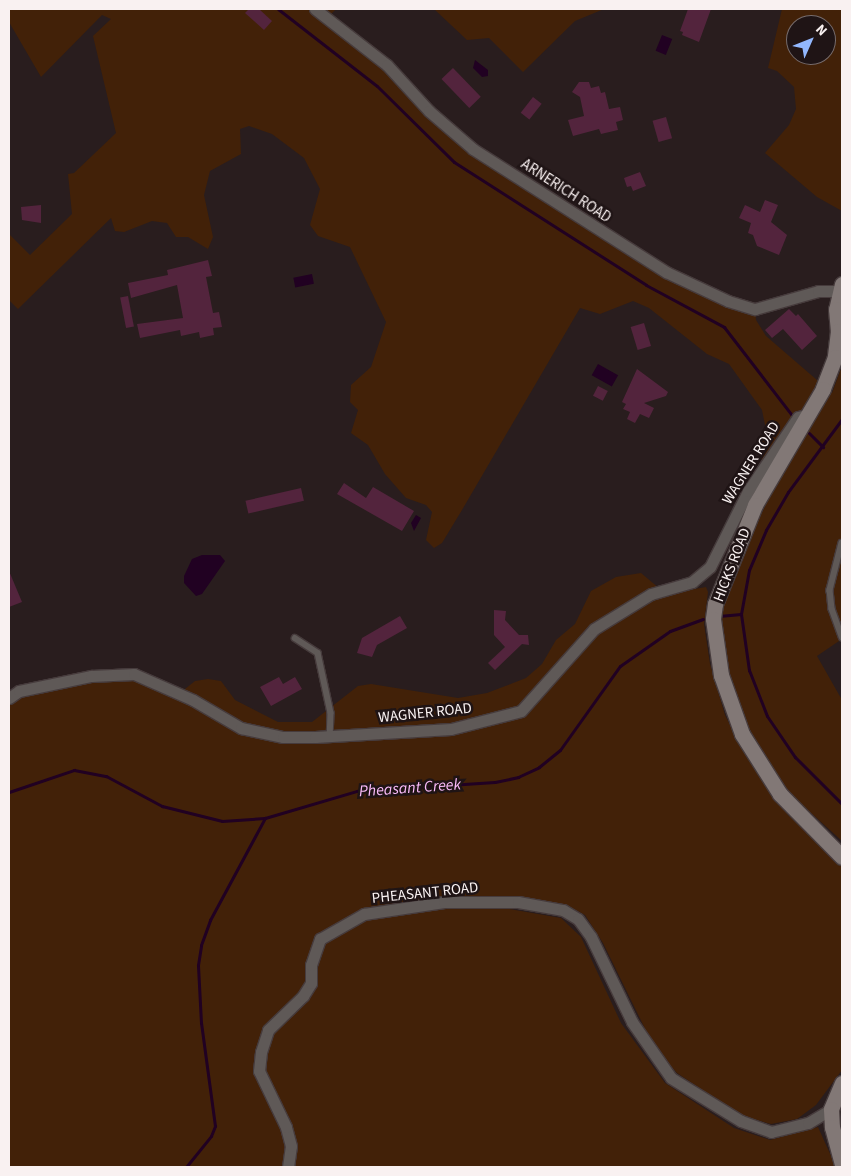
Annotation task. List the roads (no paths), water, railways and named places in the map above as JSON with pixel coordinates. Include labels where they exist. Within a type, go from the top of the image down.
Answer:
[{"type":"street","name":"ARNERICH ROAD","points":[[315,9],[387,65],[442,124],[473,149],[666,272],[728,301],[755,309],[818,291],[841,288]]},
{"type":"street","name":"HICKS ROAD","points":[[841,288],[835,357],[823,389],[755,505],[715,604],[713,619],[721,675],[742,734],[780,794],[842,857]]},
{"type":"street","name":"WAGNER ROAD","points":[[9,698],[19,692],[91,676],[134,674],[193,700],[241,728],[283,736],[330,736],[451,728],[521,711],[594,629],[651,594],[692,582],[710,567],[748,491],[798,417],[810,414]]},
{"type":"street","name":"PHEASANT ROAD","points":[[288,1167],[290,1146],[286,1127],[259,1071],[261,1052],[268,1030],[303,996],[311,983],[310,965],[320,939],[364,914],[444,902],[518,902],[563,910],[578,919],[591,937],[632,1022],[671,1078],[741,1120],[771,1132],[808,1124],[831,1109]]},
{"type":"street","points":[[842,1083],[831,1109],[832,1126],[842,1164]]},
{"type":"lane","points":[[842,543],[830,590],[832,609],[842,637]]},
{"type":"lane","points":[[295,638],[318,653],[331,713],[330,736]]},
{"type":"waterway","points":[[278,9],[377,86],[454,162],[646,285],[724,327],[794,418]]},
{"type":"waterway","name":"Pheasant Creek","points":[[842,419],[788,492],[766,530],[749,570],[741,614],[749,670],[767,716],[795,757],[842,804]]},
{"type":"waterway","points":[[809,433],[823,447]]},
{"type":"waterway","name":"Pheasant Creek","points":[[719,616],[741,614]]},
{"type":"waterway","name":"Pheasant Creek","points":[[9,792],[74,770],[106,776],[162,806],[222,821],[265,818],[357,791],[495,782],[518,777],[539,767],[560,750],[620,666],[670,631],[703,619]]},
{"type":"waterway","points":[[186,1167],[211,1136],[215,1126],[201,1023],[198,965],[201,945],[210,920],[265,818]]}]
